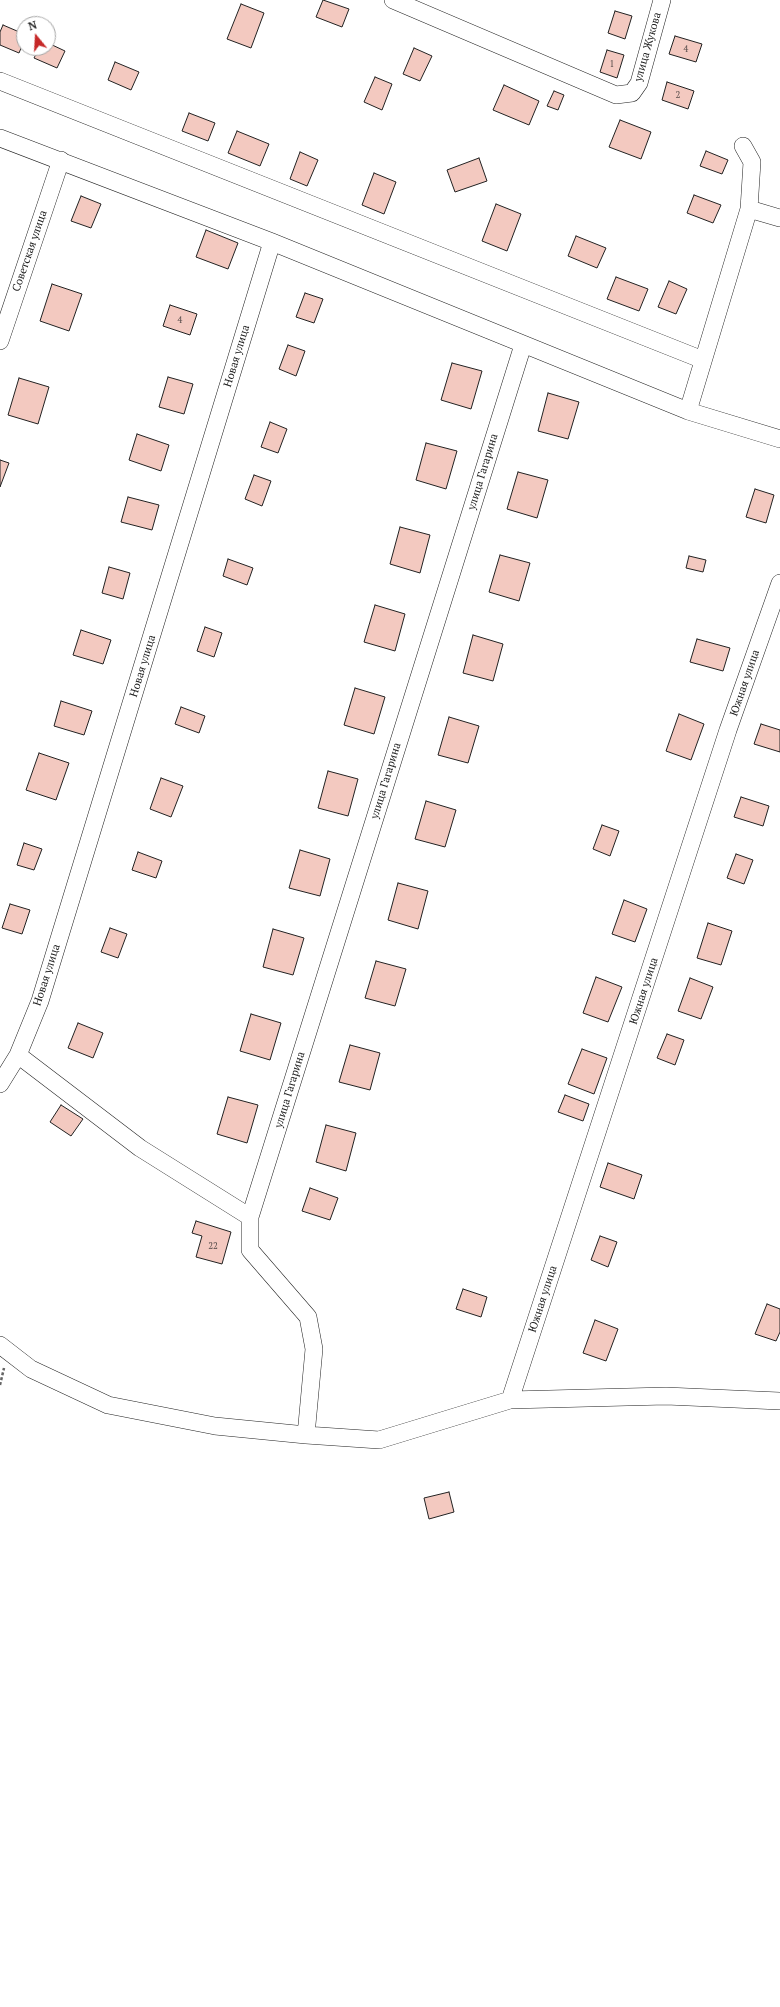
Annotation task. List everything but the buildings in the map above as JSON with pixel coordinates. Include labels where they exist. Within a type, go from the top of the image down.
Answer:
[{"type":"street","points":[[393,0],[426,6]]},
{"type":"street","name":"улица Жукова","points":[[426,6],[616,94],[632,93],[639,83],[662,0]]},
{"type":"street","points":[[0,81],[703,360]]},
{"type":"street","points":[[0,138],[61,160],[272,242],[688,411],[780,439]]},
{"type":"street","points":[[688,411],[749,209],[752,162],[743,146]]},
{"type":"street","name":"Советская улица","points":[[0,341],[61,160]]},
{"type":"street","points":[[749,209],[780,218]]},
{"type":"street","name":"Новая улица","points":[[0,1084],[18,1055],[42,993],[272,242]]},
{"type":"street","name":"улица Гагарина","points":[[306,1435],[314,1349],[308,1317],[250,1250],[250,1217],[523,345]]},
{"type":"street","name":"Южная улица","points":[[510,1400],[726,738],[780,583]]},
{"type":"street","points":[[18,1055],[140,1148],[250,1217]]},
{"type":"street","points":[[0,1345],[30,1369],[108,1405],[215,1426],[306,1435],[378,1440],[510,1400],[666,1396],[780,1401]]}]
